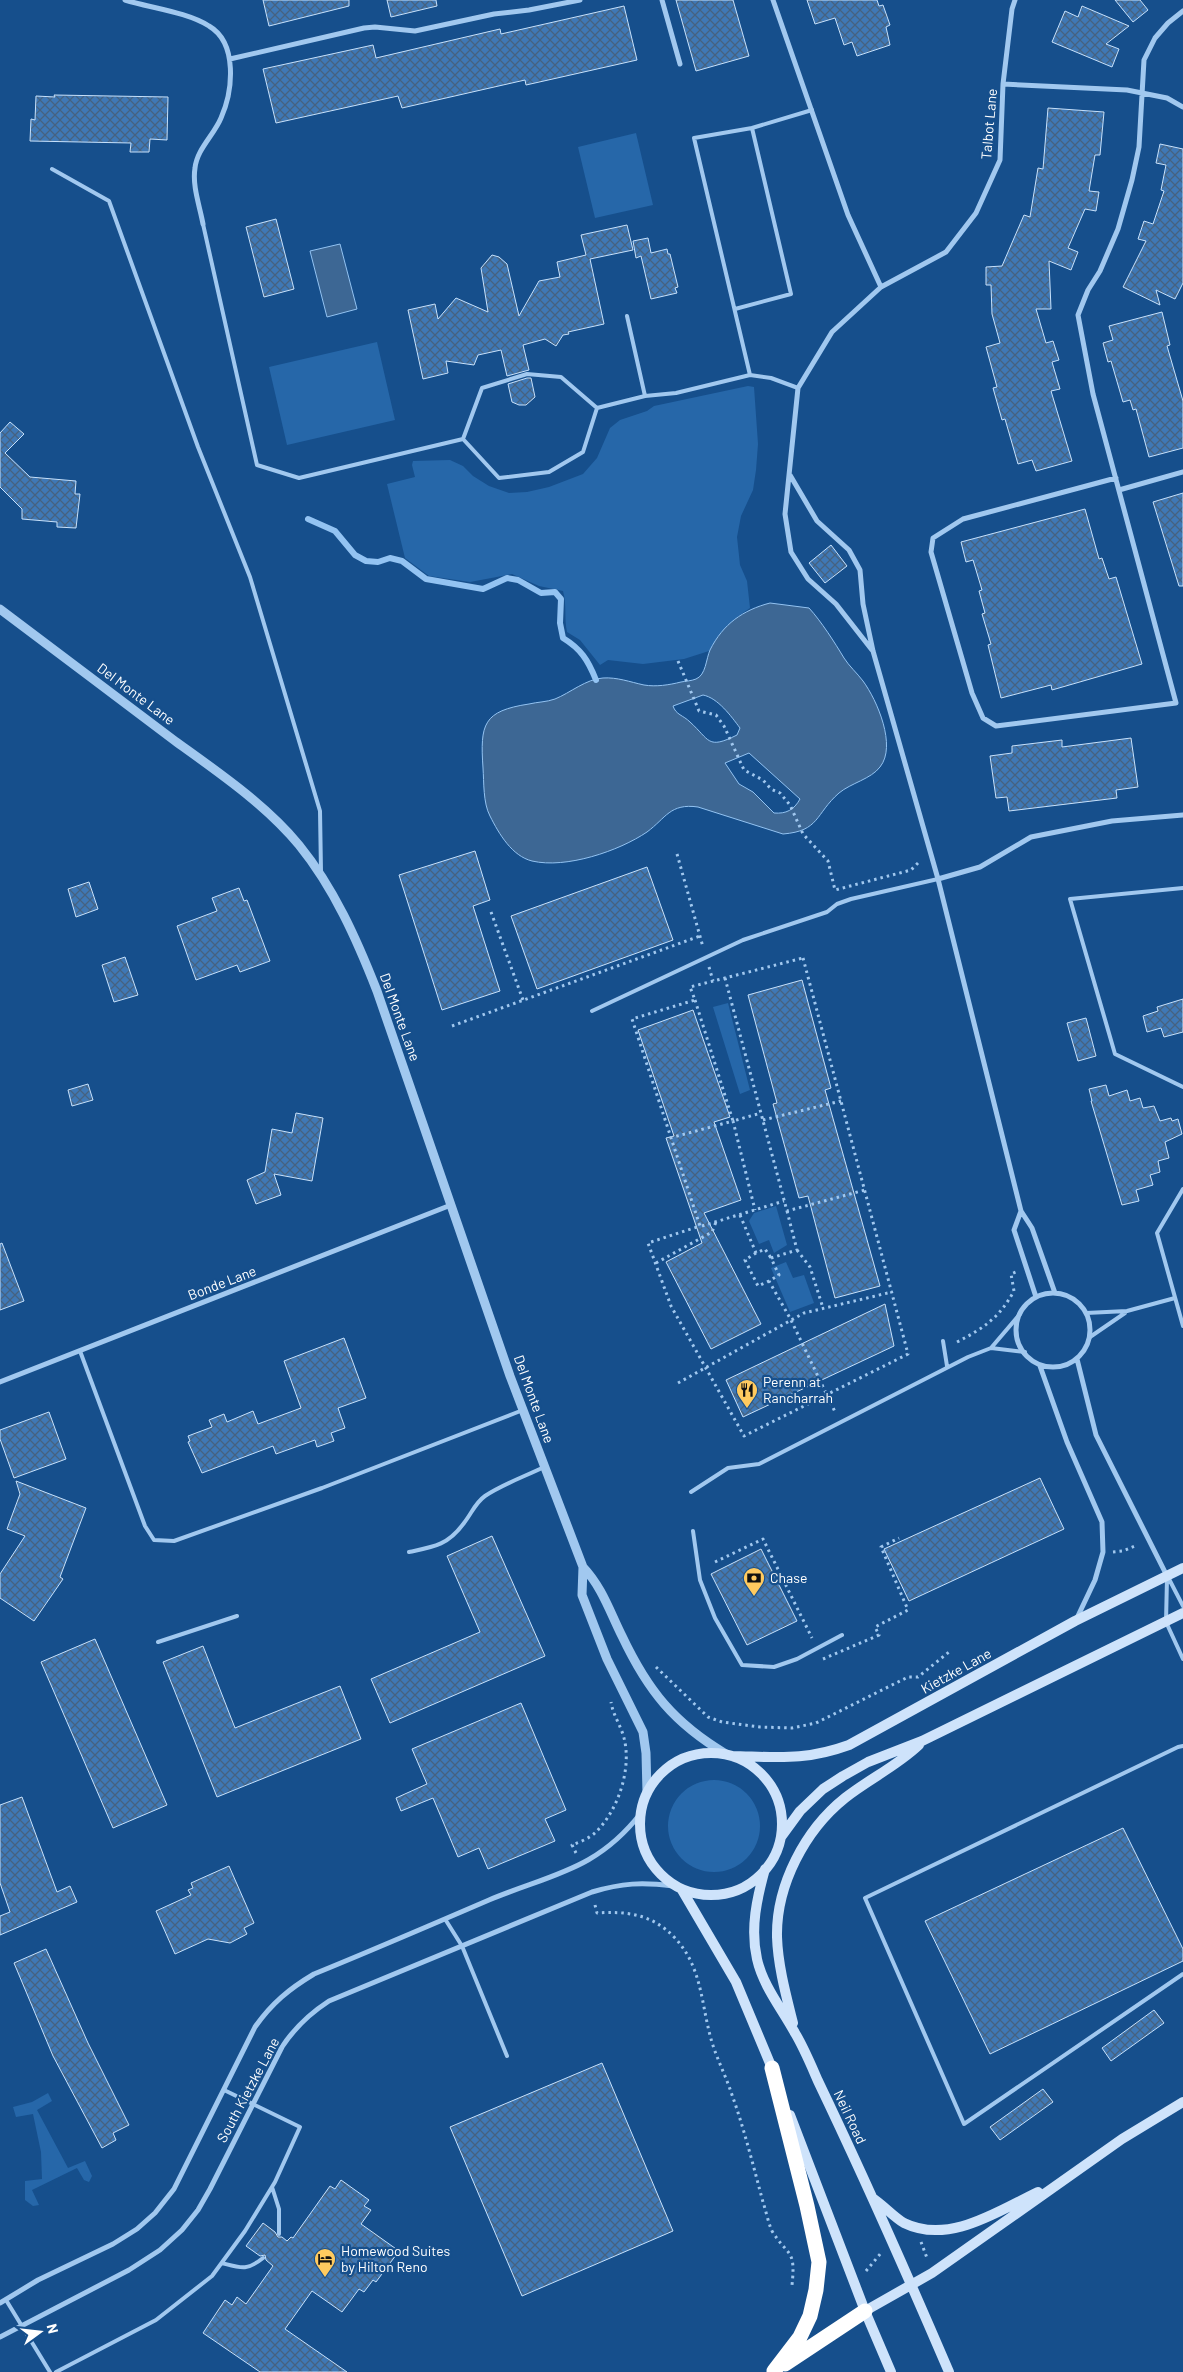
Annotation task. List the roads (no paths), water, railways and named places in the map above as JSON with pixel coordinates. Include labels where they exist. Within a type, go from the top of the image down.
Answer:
[{"type":"highway","points":[[772,2068],[807,2206],[819,2262],[816,2290],[810,2316],[800,2337],[773,2372]]},
{"type":"highway","points":[[773,2372],[865,2311]]},
{"type":"main road","name":"Kietzke Lane","points":[[729,1755],[805,1757],[829,1752],[849,1744],[1076,1621],[1183,1568]]},
{"type":"main road","points":[[677,1888],[714,1895],[739,1890],[759,1877],[774,1858],[781,1837],[800,1811],[823,1789],[868,1762],[922,1741],[1183,1613]]},
{"type":"main road","points":[[795,2033],[783,1985],[777,1936],[786,1885],[797,1858],[810,1836],[826,1816],[845,1798],[907,1756],[922,1741]]},
{"type":"main road","points":[[781,1837],[781,1814],[774,1791],[760,1772],[744,1761],[729,1755],[700,1754],[677,1761],[661,1773],[647,1793],[641,1813],[641,1836],[648,1857],[659,1873],[677,1888],[736,1982],[772,2068],[865,2311],[891,2372]]},
{"type":"main road","name":"Neil Road","points":[[765,1869],[757,1900],[754,1925],[757,1960],[765,1979],[795,2033],[912,2285],[949,2372]]},
{"type":"main road","points":[[865,2311],[912,2285],[1122,2139],[1183,2102]]},
{"type":"main road","points":[[871,2197],[904,2222],[921,2228],[958,2228],[975,2223],[1067,2178]]},
{"type":"street","points":[[125,0],[209,26],[221,36],[230,59],[225,106],[216,128],[200,152],[195,166],[194,182],[203,224]]},
{"type":"street","points":[[230,59],[364,28],[375,27],[415,31],[494,14],[529,10],[580,0]]},
{"type":"street","points":[[662,0],[680,64]]},
{"type":"street","points":[[773,0],[848,215],[881,287]]},
{"type":"street","name":"Talbot Lane","points":[[798,388],[832,332],[881,287],[946,252],[976,213],[1000,160],[1004,84],[1012,9],[1015,0]]},
{"type":"street","points":[[1176,703],[1093,394],[1078,315],[1088,290],[1100,271],[1118,228],[1132,180],[1139,147],[1140,93],[1144,60],[1155,38],[1168,23],[1183,11]]},
{"type":"street","points":[[1004,84],[1140,93],[1167,98],[1183,107]]},
{"type":"street","points":[[798,388],[785,514],[792,552],[808,579],[836,604],[873,651]]},
{"type":"street","points":[[1119,490],[1183,472]]},
{"type":"street","points":[[790,475],[818,521],[849,550],[860,570],[863,604],[873,651],[938,879],[1020,1212],[1032,1228],[1055,1294]]},
{"type":"street","points":[[1116,478],[963,519],[933,538],[931,552],[972,692],[983,718],[996,726],[1183,702]]},
{"type":"street","name":"Del Monte Lane","points":[[0,609],[218,772],[276,820],[299,846],[321,876],[359,946],[377,991],[523,1410],[583,1567],[600,1589],[635,1662],[660,1701],[672,1715],[703,1740],[729,1755]]},
{"type":"street","points":[[938,879],[980,867],[1031,837],[1112,821],[1183,815]]},
{"type":"street","name":"Bonde Lane","points":[[0,1382],[452,1205]]},
{"type":"street","points":[[1020,1212],[1014,1230],[1036,1297]]},
{"type":"street","points":[[1055,1294],[1069,1297],[1079,1304],[1086,1313],[1090,1324],[1090,1337],[1086,1349],[1077,1359],[1066,1366],[1053,1368],[1040,1366],[1029,1359],[1016,1337],[1016,1325],[1026,1304],[1036,1297],[1055,1294]]},
{"type":"street","points":[[1077,1359],[1096,1435],[1168,1576]]},
{"type":"street","points":[[1040,1366],[1067,1442],[1102,1522],[1103,1552],[1095,1580],[1076,1621]]},
{"type":"street","name":"Del Monte Lane","points":[[583,1567],[582,1594],[607,1659],[643,1732],[646,1753],[647,1793]]},
{"type":"street","name":"South Kietzke Lane","points":[[0,2303],[46,2276],[113,2244],[137,2229],[155,2213],[174,2189],[255,2027],[270,2006],[291,1988],[314,1974],[527,1885],[571,1870],[613,1844],[627,1831],[641,1813]]},
{"type":"street","name":"South Kietzke Lane","points":[[0,2338],[21,2325],[129,2270],[160,2250],[182,2230],[202,2203],[282,2047],[295,2028],[309,2014],[329,2001],[558,1904],[620,1884],[646,1882],[677,1888]]},
{"type":"lane","points":[[750,375],[694,138],[752,128],[812,110]]},
{"type":"lane","points":[[734,309],[791,294],[752,128]]},
{"type":"lane","points":[[52,169],[109,201],[198,447],[250,577],[320,811],[321,876]]},
{"type":"lane","points":[[203,224],[257,464],[299,478],[464,439]]},
{"type":"lane","points":[[627,316],[645,396]]},
{"type":"lane","points":[[464,439],[482,388],[526,374],[561,377],[598,408]]},
{"type":"lane","points":[[598,408],[645,396],[676,393],[750,375],[771,378],[798,388]]},
{"type":"lane","points":[[464,439],[499,478],[550,472],[583,452],[598,408]]},
{"type":"lane","points":[[592,1011],[743,940],[827,912],[837,904],[850,899],[938,879]]},
{"type":"lane","points":[[1183,888],[1070,899],[1116,1054],[1183,1087]]},
{"type":"lane","points":[[1183,1189],[1157,1233],[1183,1326]]},
{"type":"lane","points":[[1086,1313],[1127,1311],[1175,1298]]},
{"type":"lane","points":[[1090,1337],[1127,1311]]},
{"type":"lane","points":[[691,1492],[728,1468],[759,1464],[947,1366],[991,1348],[1020,1314]]},
{"type":"lane","points":[[943,1341],[947,1366]]},
{"type":"lane","points":[[991,1348],[1025,1352]]},
{"type":"lane","points":[[80,1351],[145,1526],[154,1540],[164,1542],[174,1541],[322,1488],[523,1410]]},
{"type":"lane","points":[[409,1552],[438,1546],[450,1538],[465,1522],[476,1504],[486,1495],[544,1467]]},
{"type":"lane","points":[[693,1531],[700,1580],[715,1618],[742,1665],[774,1667],[842,1635]]},
{"type":"lane","points":[[1168,1576],[1183,1606]]},
{"type":"lane","points":[[1168,1576],[1166,1622],[1183,1659]]},
{"type":"lane","points":[[158,1642],[236,1616]]},
{"type":"lane","points":[[1183,1746],[865,1898],[964,2124],[1183,1974]]},
{"type":"lane","points":[[445,1919],[462,1946],[507,2056]]},
{"type":"lane","points":[[56,2372],[156,2320],[212,2276],[272,2187],[300,2127],[224,2090]]},
{"type":"lane","points":[[272,2187],[279,2209],[279,2234]]},
{"type":"lane","points":[[222,2262],[241,2268],[252,2267],[263,2258]]},
{"type":"lane","points":[[6,2300],[50,2372]]},
{"type":"waterway","points":[[308,519],[335,531],[355,555],[366,561],[378,562],[390,558],[402,561],[426,579],[483,589],[507,578],[518,580],[541,593],[555,592],[561,599],[560,623],[563,638],[575,646],[583,656],[596,680]]},
{"type":"place","name":"Perenn at Rancharrah","points":[[747,1409]]},
{"type":"place","name":"Chase","points":[[754,1597]]},
{"type":"place","name":"Homewood Suites by Hilton Reno","points":[[325,2278]]}]
